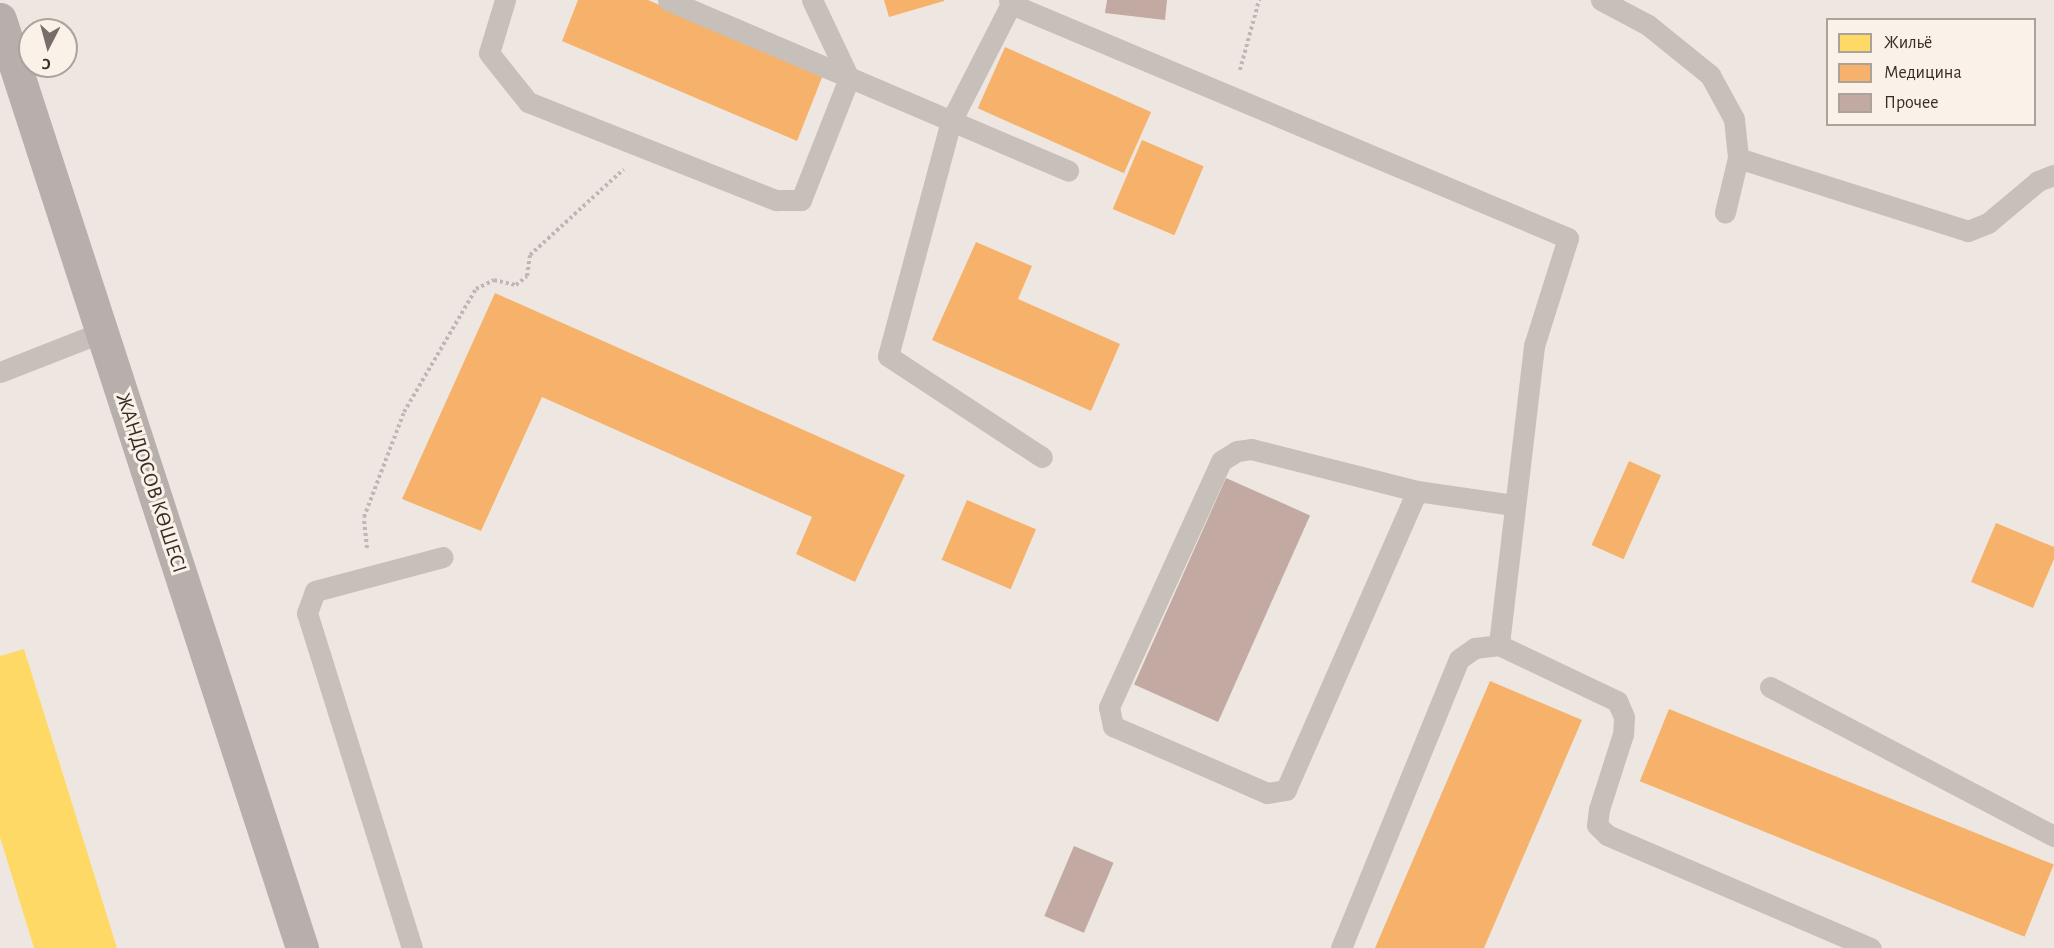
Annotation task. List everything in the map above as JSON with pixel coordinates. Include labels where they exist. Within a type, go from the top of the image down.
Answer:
[{"type":"street","name":"ЖАНДОСОВ КӨШЕСІ","points":[[0,19],[302,948]]},
{"type":"lane","points":[[506,0],[489,53],[528,102],[776,200],[801,200],[849,78],[812,0]]},
{"type":"lane","points":[[668,0],[1068,171]]},
{"type":"lane","points":[[1600,0],[1648,25],[1710,75],[1734,119],[1738,158],[1725,212]]},
{"type":"lane","points":[[1042,457],[888,356],[951,121],[1010,2],[1568,238],[1534,346],[1513,505],[1499,645]]},
{"type":"lane","points":[[1738,158],[1968,231],[1988,223],[2038,181],[2054,175]]},
{"type":"lane","points":[[0,372],[102,332]]},
{"type":"lane","points":[[1417,490],[1286,790],[1267,793],[1113,726],[1109,708],[1221,461],[1251,449],[1417,490],[1513,505]]},
{"type":"lane","points":[[412,948],[307,613],[315,591],[370,573],[443,557]]},
{"type":"lane","points":[[1341,948],[1459,659],[1475,648],[1499,645],[1617,701],[1624,717],[1623,734],[1599,808],[1597,825],[1607,835],[1834,940],[1871,948]]},
{"type":"lane","points":[[1770,687],[2054,837]]},
{"type":"path","points":[[1233,97],[1258,0]]},
{"type":"path","points":[[370,573],[364,517],[404,412],[476,289],[494,280],[516,285],[527,276],[530,255],[646,149]]},
{"type":"building: Жильё","points":[[24,649],[117,948],[34,948],[0,837],[0,656]]},
{"type":"building: Медицина","points":[[578,0],[648,0],[823,75],[797,141],[562,41]]},
{"type":"building: Медицина","points":[[884,0],[944,0],[944,1],[889,17]]},
{"type":"building: Медицина","points":[[1005,47],[1151,112],[1124,173],[978,108]]},
{"type":"building: Медицина","points":[[1142,140],[1204,166],[1174,235],[1113,209]]},
{"type":"building: Медицина","points":[[976,242],[1032,266],[1018,299],[1120,344],[1091,411],[932,340]]},
{"type":"building: Медицина","points":[[495,293],[905,475],[855,582],[796,554],[812,517],[542,397],[481,531],[402,499]]},
{"type":"building: Медицина","points":[[1629,461],[1661,475],[1624,559],[1592,545]]},
{"type":"building: Медицина","points":[[967,500],[1036,529],[1011,589],[942,560]]},
{"type":"building: Медицина","points":[[1996,523],[2054,547],[2054,559],[2033,608],[1971,582]]},
{"type":"building: Медицина","points":[[1490,681],[1582,720],[1484,948],[1375,948]]},
{"type":"building: Медицина","points":[[1669,709],[2054,864],[2025,937],[1640,781]]},
{"type":"building: Прочее","points":[[1107,0],[1167,0],[1165,20],[1105,13]]},
{"type":"building: Прочее","points":[[1226,478],[1310,515],[1218,722],[1134,684]]},
{"type":"building: Прочее","points":[[1074,846],[1114,863],[1084,933],[1044,916]]}]
